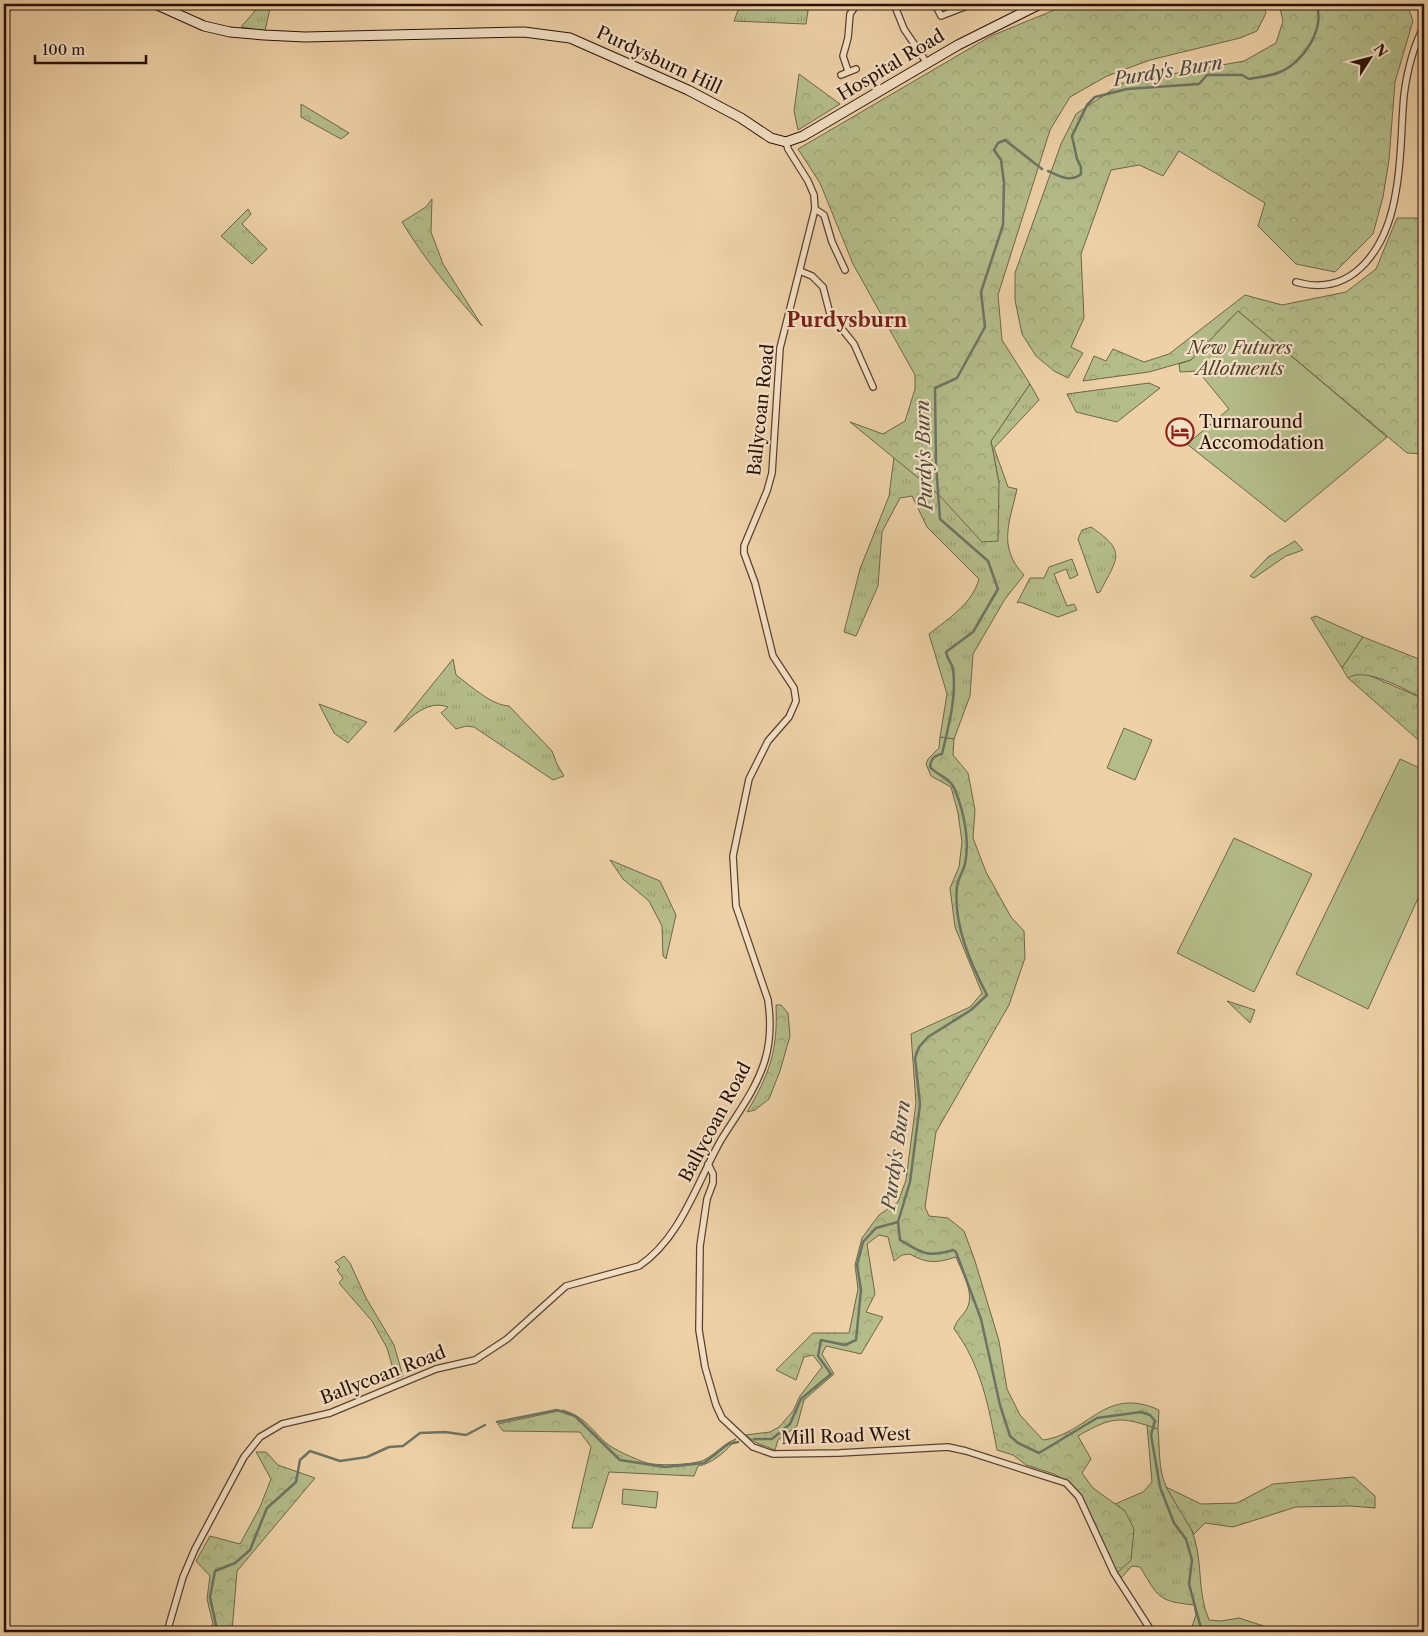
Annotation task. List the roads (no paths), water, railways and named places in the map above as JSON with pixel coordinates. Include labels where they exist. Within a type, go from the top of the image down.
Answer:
[{"type":"main road","name":"Purdysburn Hill","points":[[155,4],[204,26],[230,32],[264,35],[305,37],[524,32],[570,38],[688,90],[741,118],[771,138],[786,142]]},
{"type":"main road","name":"Hospital Road","points":[[786,142],[803,136],[927,62],[1040,4]]},
{"type":"street","points":[[848,71],[843,56],[848,38],[850,14],[858,4]]},
{"type":"street","points":[[894,4],[904,29],[927,62]]},
{"type":"street","points":[[935,4],[941,16],[972,4]]},
{"type":"street","points":[[1296,282],[1322,286],[1348,278],[1372,255],[1380,240],[1396,192],[1404,95],[1412,57],[1424,27],[1421,4]]},
{"type":"street","points":[[841,75],[856,69]]},
{"type":"street","name":"Ballycoan Road","points":[[167,1632],[183,1577],[195,1549],[244,1457],[260,1437],[282,1424],[330,1413],[436,1369],[475,1360],[507,1339],[566,1286],[639,1266],[658,1251],[668,1237],[760,1074],[770,1031],[768,1000],[736,906],[733,856],[748,778],[768,741],[794,707],[796,694],[773,656],[744,546],[767,491],[772,473],[780,348],[815,209],[814,195],[808,181],[788,149],[786,142]]},
{"type":"street","points":[[815,209],[824,215],[834,249],[845,270]]},
{"type":"street","points":[[800,271],[812,276],[823,287],[830,314],[854,344],[873,387]]},
{"type":"street","name":"Mill Road West","points":[[708,1164],[713,1174],[713,1183],[707,1200],[700,1246],[699,1330],[708,1377],[722,1418],[753,1447],[773,1454],[838,1453],[948,1447],[1066,1483],[1079,1497],[1114,1572],[1152,1632]]},
{"type":"waterway","name":"Purdy's Burn","points":[[1048,171],[1061,177],[1069,178],[1077,177],[1081,174],[1081,167],[1077,159],[1072,136],[1087,105],[1095,97],[1127,89],[1199,84],[1207,75],[1242,75],[1249,79],[1280,72],[1289,67],[1304,53],[1315,34],[1318,23],[1316,4]]},
{"type":"waterway","name":"Purdy's Burn","points":[[1042,169],[1005,140],[998,143],[994,150],[1001,160],[1004,183],[1003,225],[981,292],[985,327],[957,378],[935,388],[936,464],[940,519],[988,561],[998,589],[973,632],[946,652],[953,669],[953,701],[942,754],[933,758],[930,767],[953,786],[963,817],[967,846],[964,867],[958,881],[956,900],[964,942],[987,995],[971,1010],[928,1037],[919,1047],[915,1058],[920,1104],[910,1182],[898,1222],[900,1240],[914,1248],[931,1254],[953,1250],[956,1252],[981,1319],[1000,1405],[1010,1436],[1018,1443],[1039,1453],[1097,1418],[1141,1412],[1150,1415],[1155,1421],[1151,1435],[1160,1487],[1174,1523],[1186,1539],[1192,1560],[1189,1584],[1202,1632]]},
{"type":"waterway","points":[[754,1439],[772,1439],[790,1424],[801,1399],[831,1374],[818,1356],[821,1340],[845,1345],[856,1340],[861,1290],[857,1265],[863,1242],[876,1228],[898,1222]]},
{"type":"waterway","points":[[497,1422],[557,1410],[575,1416],[620,1460],[665,1467],[704,1463],[728,1444],[738,1442]]},
{"type":"waterway","points":[[215,1632],[217,1630],[210,1597],[215,1571],[235,1563],[250,1550],[267,1508],[296,1482],[300,1460],[310,1451],[340,1461],[367,1457],[389,1447],[403,1446],[420,1433],[445,1432],[466,1435],[485,1425]]},
{"type":"waterway","name":"Purdy's Burn","points":[[1230,1632],[1252,1632]]},
{"type":"place","name":"Turnaround Accomodation","points":[[1180,432]]},
{"type":"district","name":"Purdysburn","points":[[847,320]]},
{"type":"park label","name":"New Futures Allotments","points":[[1240,358]]}]
